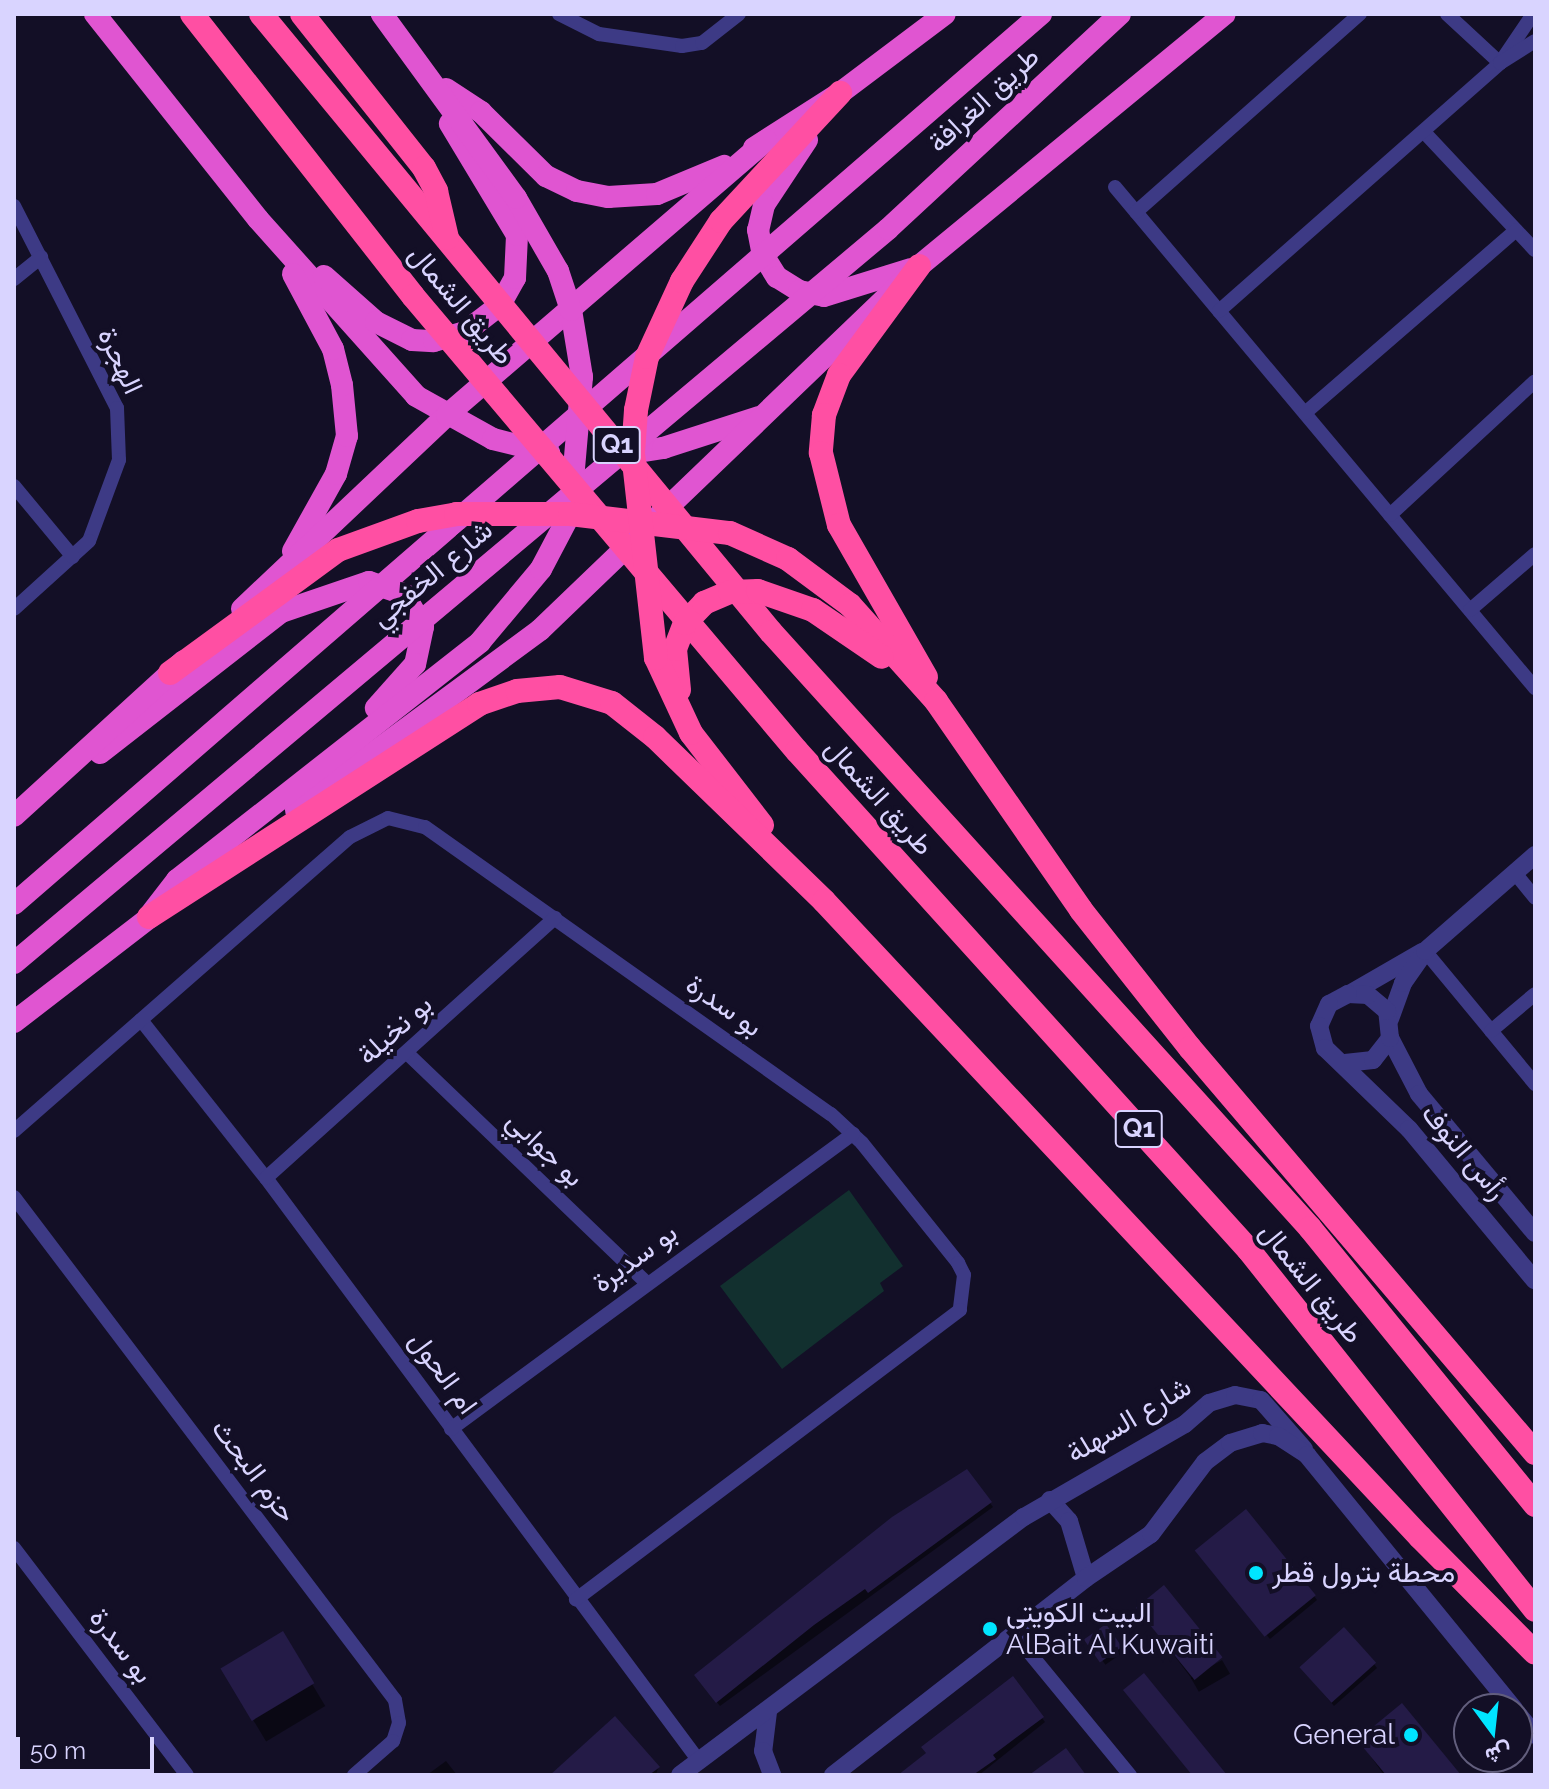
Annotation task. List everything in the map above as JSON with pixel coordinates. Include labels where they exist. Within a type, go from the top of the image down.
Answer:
[{"type":"highway","points":[[95,14],[258,219],[395,376],[447,415],[493,439],[579,457],[633,453],[768,414]]},
{"type":"highway","name":"طريق الشمال","points":[[192,14],[413,296],[797,751],[1248,1249],[1535,1610]]},
{"type":"highway","name":"طريق الشمال","points":[[261,14],[771,632],[1310,1228],[1535,1505]]},
{"type":"highway","points":[[302,14],[424,168],[440,203],[455,249]]},
{"type":"highway","points":[[149,917],[177,880],[344,745],[480,642],[514,608],[570,514],[579,457],[582,377],[571,310],[544,242],[435,82],[382,14]]},
{"type":"highway","points":[[435,82],[481,112],[546,176],[593,195],[638,197],[667,191],[766,141],[840,93],[945,14]]},
{"type":"highway","name":"طريق الغرافة","points":[[839,193],[1041,14]]},
{"type":"highway","name":"طريق الغرافة","points":[[888,229],[1120,14]]},
{"type":"highway","points":[[14,1022],[149,917],[530,638],[643,526],[768,414],[919,266],[1225,14]]},
{"type":"highway","points":[[258,219],[392,333],[434,341],[488,318],[509,291],[520,246],[451,127],[435,82]]},
{"type":"highway","points":[[840,93],[764,205],[758,230],[763,255],[777,277],[799,291],[824,296],[919,266]]},
{"type":"highway","points":[[824,901],[691,733],[656,658],[633,453],[647,357],[682,281],[721,221],[840,93]]},
{"type":"highway","points":[[20,809],[276,578],[447,415],[766,141]]},
{"type":"highway","name":"شارع الخفجي","points":[[14,904],[839,193]]},
{"type":"highway","points":[[258,219],[333,349],[346,415],[347,436],[336,474],[276,578]]},
{"type":"highway","name":"شارع الخفجي","points":[[14,963],[888,229]]},
{"type":"highway","points":[[919,266],[839,375],[824,415],[821,464],[839,525],[904,633],[936,701]]},
{"type":"highway","points":[[170,673],[338,550],[372,535],[473,512],[570,514],[643,526],[730,533],[788,559],[850,605],[936,701],[1081,910],[1190,1048],[1535,1453]]},
{"type":"highway","points":[[20,809],[153,715],[281,612],[356,584],[381,583],[413,603],[423,640],[415,664],[344,745]]},
{"type":"highway","points":[[691,733],[675,677],[679,636],[704,603],[744,590],[771,594],[828,617],[936,701]]},
{"type":"highway","points":[[149,917],[453,718],[517,691],[560,687],[600,696],[639,722],[824,901],[1535,1653]]},
{"type":"street","points":[[559,14],[599,34],[682,46],[702,43],[733,16]]},
{"type":"street","points":[[1136,212],[1360,14]]},
{"type":"street","points":[[1447,14],[1500,63]]},
{"type":"street","points":[[1500,63],[1533,14]]},
{"type":"street","points":[[1219,311],[1500,63],[1535,41]]},
{"type":"street","points":[[1424,132],[1535,250]]},
{"type":"street","points":[[1115,187],[1535,688]]},
{"type":"street","name":"الهجرة","points":[[14,206],[117,408],[119,460],[106,505],[89,541],[14,609]]},
{"type":"street","points":[[1305,413],[1516,230]]},
{"type":"street","points":[[14,279],[41,257]]},
{"type":"street","points":[[1390,515],[1535,381]]},
{"type":"street","points":[[14,486],[73,557]]},
{"type":"street","points":[[1470,610],[1535,554]]},
{"type":"street","name":"بو سدرة","points":[[14,1131],[374,821],[401,818],[425,827],[853,1134],[958,1263],[964,1275],[960,1310],[576,1599]]},
{"type":"street","points":[[1425,951],[1403,983],[1390,1029],[1373,1060],[1345,1063],[1325,1048],[1319,1026],[1329,1004],[1425,951],[1535,855]]},
{"type":"street","points":[[1515,873],[1535,898]]},
{"type":"street","name":"بو نخيلة","points":[[266,1178],[408,1054],[555,918]]},
{"type":"street","points":[[1425,951],[1535,1084]]},
{"type":"street","points":[[1351,993],[1375,999],[1390,1029]]},
{"type":"street","points":[[1491,1031],[1535,994]]},
{"type":"street","name":"ام الحول","points":[[141,1020],[266,1178],[699,1761]]},
{"type":"street","name":"رأس النوف","points":[[1390,1029],[1419,1094],[1535,1233]]},
{"type":"street","name":"بو جوابي","points":[[408,1054],[646,1282]]},
{"type":"street","name":"رأس النوف","points":[[1345,1063],[1409,1129],[1535,1281]]},
{"type":"street","name":"بو سديرة","points":[[451,1429],[646,1282],[853,1134]]},
{"type":"street","name":"حزم البحث","points":[[14,1197],[395,1700],[399,1723],[393,1741],[354,1775]]},
{"type":"street","name":"شارع السهلة","points":[[680,1775],[1050,1500],[1185,1424],[1209,1403],[1235,1395],[1272,1409],[1307,1455]]},
{"type":"street","points":[[833,1775],[1086,1578],[1151,1534],[1199,1468],[1230,1443],[1262,1433],[1278,1436],[1307,1455],[1501,1693]]},
{"type":"street","points":[[1050,1500],[1069,1521],[1086,1578]]},
{"type":"street","name":"بو سدرة","points":[[14,1548],[187,1775]]},
{"type":"street","points":[[1014,1634],[1130,1775]]},
{"type":"street","points":[[768,1712],[763,1751],[772,1775]]},
{"type":"green space","points":[[849,1190],[903,1266],[880,1283],[884,1291],[782,1369],[720,1286]]},
{"type":"building","points":[[967,1469],[992,1502],[868,1593],[865,1589],[814,1625],[716,1703],[694,1675],[892,1517]]},
{"type":"building","name":"محطة بترول قطر","points":[[1246,1509],[1316,1595],[1265,1637],[1195,1551]]},
{"type":"building","points":[[1164,1585],[1223,1657],[1195,1680],[1136,1608]]},
{"type":"building","points":[[1106,1624],[1122,1647],[1100,1662],[1084,1639]]},
{"type":"building","points":[[1344,1627],[1376,1663],[1332,1703],[1299,1667]]},
{"type":"building","points":[[283,1631],[314,1683],[252,1721],[220,1669]]},
{"type":"building","points":[[1144,1673],[1227,1775],[1192,1775],[1123,1690]]},
{"type":"building","points":[[1013,1676],[1044,1717],[993,1755],[996,1759],[973,1775],[898,1775],[926,1753],[921,1747]]},
{"type":"building","points":[[1402,1703],[1453,1765],[1453,1773],[1461,1775],[1386,1775],[1357,1740]]},
{"type":"building","points":[[615,1716],[660,1767],[649,1775],[550,1775]]},
{"type":"building","points":[[1066,1748],[1086,1775],[1029,1775]]},
{"type":"place","name":"محطة بترول قطر","points":[[1256,1573]]},
{"type":"place","name":"البيت الكويتي AlBait Al Kuwaiti","points":[[990,1629]]},
{"type":"place","name":"General","points":[[1411,1735]]}]
